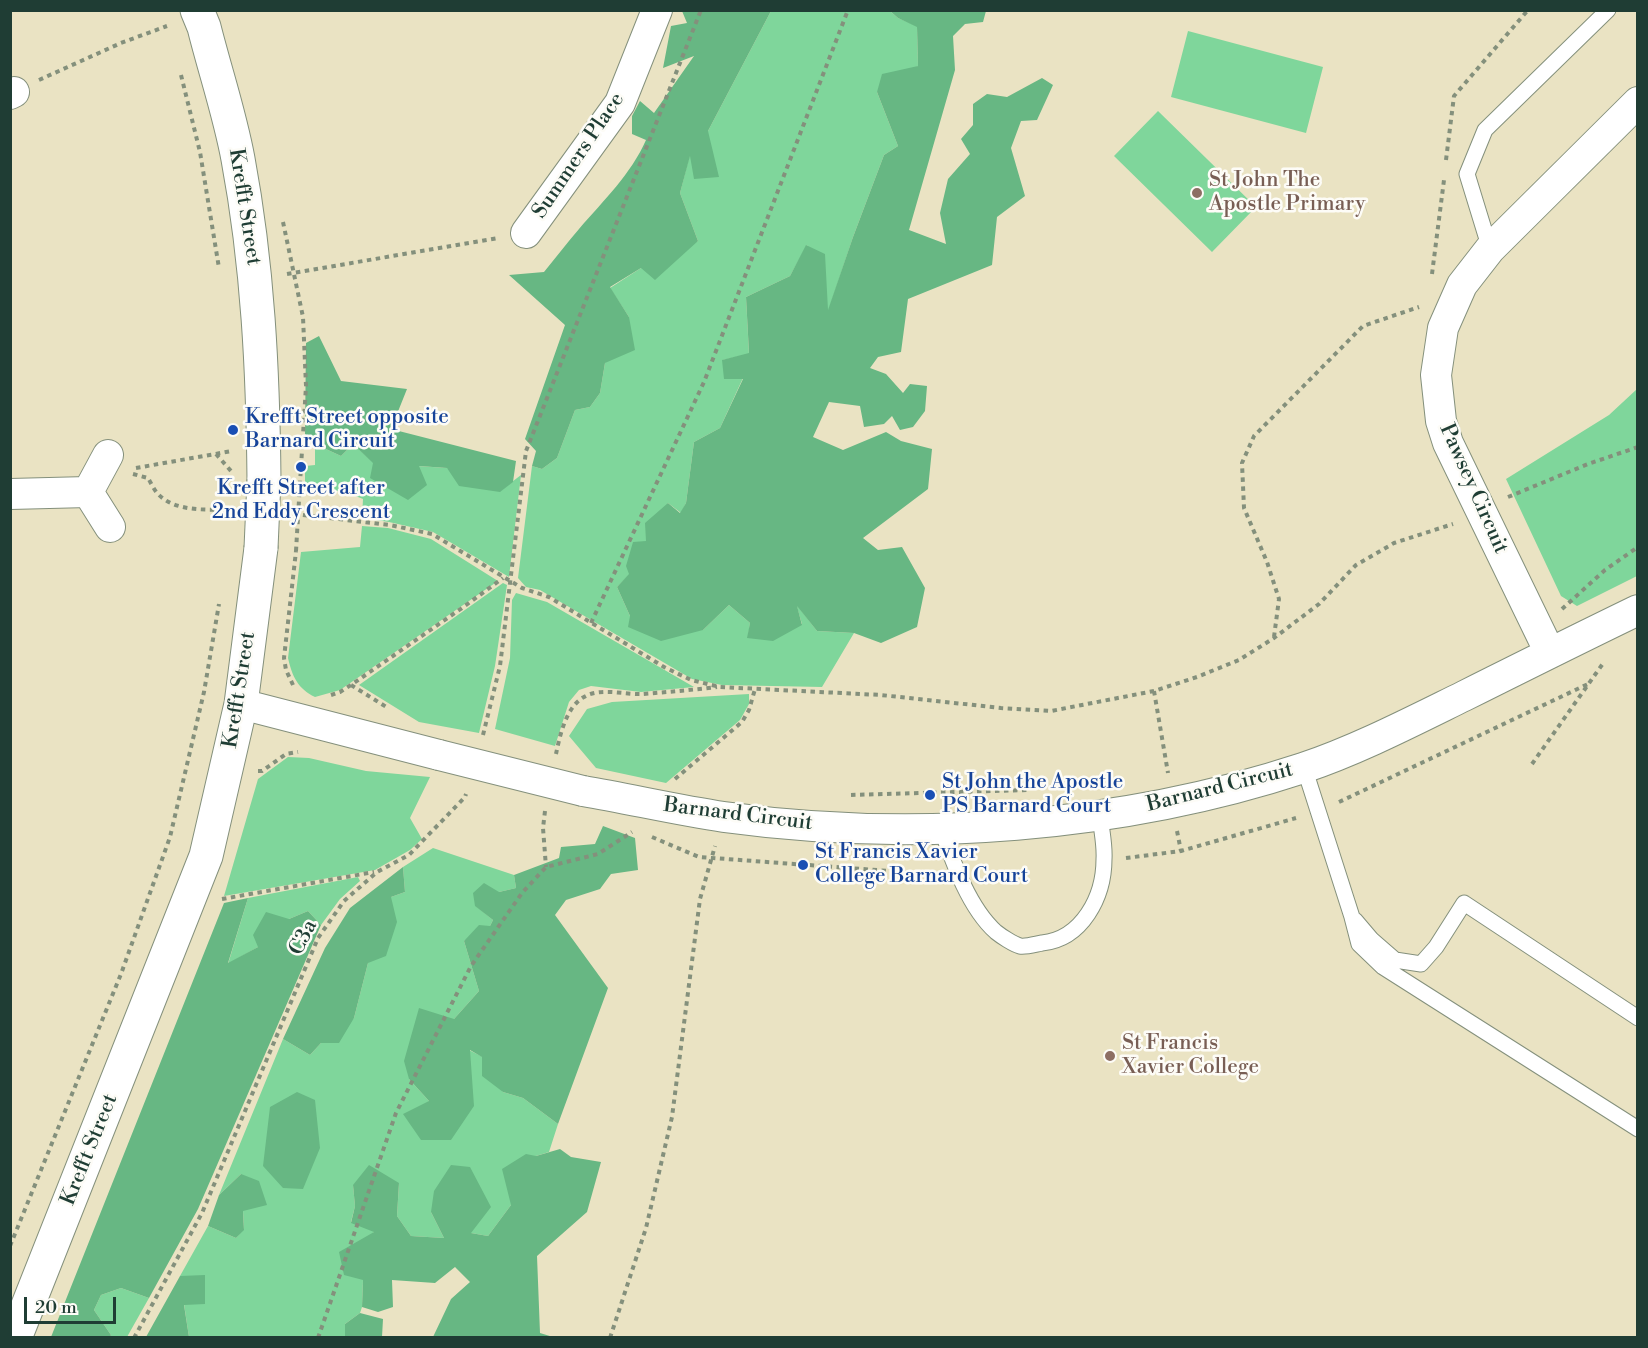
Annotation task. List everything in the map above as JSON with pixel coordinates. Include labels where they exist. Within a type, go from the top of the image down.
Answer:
[{"type":"street","name":"Krefft Street","points":[[15,1338],[206,856],[241,704],[261,548],[243,477],[263,392],[256,279],[238,158],[204,27],[197,10]]},
{"type":"street","name":"Summers Place","points":[[526,233],[620,103],[657,10]]},
{"type":"street","name":"Pawsey Circuit","points":[[1550,653],[1448,443],[1441,421],[1436,375],[1443,328],[1462,285],[1490,249],[1638,102]]},
{"type":"street","points":[[10,494],[88,492],[122,466]]},
{"type":"street","points":[[88,492],[110,527]]},
{"type":"street","name":"Barnard Circuit","points":[[241,704],[583,791],[724,817],[865,828],[941,828],[1051,822],[1172,802],[1304,767],[1402,726],[1638,610]]},
{"type":"lane","points":[[1490,249],[1467,174],[1485,130],[1608,10]]},
{"type":"lane","points":[[1304,767],[1359,944],[1383,967],[1638,1129]]},
{"type":"lane","points":[[941,828],[953,864],[981,915],[997,933],[1020,946],[1054,942],[1073,931],[1090,914],[1099,891],[1105,860],[1100,814]]},
{"type":"lane","points":[[1352,917],[1372,940],[1395,960],[1421,964],[1436,947],[1464,903],[1638,1018]]},
{"type":"path","points":[[481,740],[500,666],[526,451],[701,10]]},
{"type":"path","points":[[591,623],[704,382],[848,10]]},
{"type":"path","points":[[165,18],[170,33]]},
{"type":"path","points":[[12,93],[121,43],[167,26]]},
{"type":"path","points":[[180,73],[200,152],[219,270]]},
{"type":"path","points":[[256,279],[526,233]]},
{"type":"path","points":[[1274,638],[1279,599],[1267,562],[1244,508],[1242,463],[1254,436],[1363,326],[1429,303]]},
{"type":"path","points":[[233,440],[233,451],[243,477]]},
{"type":"path","points":[[1509,496],[1588,464],[1638,447]]},
{"type":"path","points":[[122,466],[233,451]]},
{"type":"path","points":[[216,454],[243,477]]},
{"type":"path","points":[[122,466],[148,478],[158,494],[171,504],[192,508],[243,511]]},
{"type":"path","points":[[294,688],[286,670],[284,658],[296,551],[300,483]]},
{"type":"path","points":[[290,513],[390,525],[432,534],[503,578],[522,588],[549,597],[673,671],[691,680],[720,687]]},
{"type":"path","points":[[556,756],[567,717],[573,706],[583,697],[597,692],[640,694],[720,687],[881,694],[1001,708],[1051,711],[1154,691],[1239,660],[1274,638],[1319,604],[1356,565],[1394,543],[1454,523]]},
{"type":"path","points":[[1536,623],[1560,610],[1605,570],[1638,547]]},
{"type":"path","points":[[323,697],[340,692],[351,685],[503,578]]},
{"type":"path","points":[[10,1246],[121,974],[170,837],[204,692],[219,602]]},
{"type":"path","points":[[1532,764],[1606,658]]},
{"type":"path","points":[[1105,860],[1181,851],[1318,812],[1588,684]]},
{"type":"path","points":[[669,786],[684,770],[742,723],[749,710],[754,689]]},
{"type":"path","points":[[188,759],[262,771],[286,754],[302,751]]},
{"type":"path","name":"C3a","points":[[134,1338],[202,1213],[318,938],[344,901],[377,872],[409,855],[465,797],[468,786]]},
{"type":"path","points":[[840,795],[1036,790]]},
{"type":"path","points":[[545,809],[543,828],[546,867]]},
{"type":"path","points":[[610,1338],[646,1228],[672,1117],[700,900],[724,817]]},
{"type":"path","points":[[318,1338],[396,1113],[471,966],[522,893],[546,867],[598,854],[635,830],[626,826]]},
{"type":"path","points":[[646,835],[699,857],[917,873],[941,880]]},
{"type":"path","points":[[147,903],[190,898],[220,899],[377,872]]},
{"type":"green space","points":[[682,11],[771,11],[708,131],[719,177],[694,179],[690,156],[680,193],[698,241],[655,280],[641,268],[610,287],[629,317],[635,350],[605,363],[600,393],[590,407],[575,410],[557,458],[542,469],[532,466],[536,451],[525,439],[565,325],[509,275],[544,272],[633,164],[646,140],[632,134],[632,116],[640,101],[654,113],[694,56],[663,68],[671,26],[687,23]]},
{"type":"green space","points":[[771,11],[890,11],[898,18],[917,26],[918,66],[877,92],[898,146],[884,155],[828,312],[807,245],[790,276],[746,297],[749,354],[723,360],[725,379],[743,378],[720,428],[694,442],[686,503],[681,513],[668,503],[630,574],[617,587],[630,616],[703,630],[729,605],[750,623],[748,637],[802,624],[796,604],[817,631],[854,633],[822,687],[722,685],[692,679],[540,590],[526,587],[518,578],[532,466],[542,469],[557,458],[575,410],[590,407],[600,393],[605,363],[629,317],[610,288],[641,268],[698,241],[680,193],[690,154],[708,131]]},
{"type":"green space","points":[[890,11],[986,11],[983,22],[965,24],[953,36],[955,70],[909,230],[946,244],[940,213],[948,179],[970,154],[961,139],[973,125],[973,104],[987,94],[1007,97],[1042,78],[1053,85],[1037,120],[1021,121],[1011,148],[1025,196],[997,217],[992,265],[908,299],[901,352],[878,357],[870,368],[886,374],[903,393],[910,384],[927,386],[925,411],[913,427],[900,430],[892,416],[884,424],[864,427],[860,406],[829,402],[813,437],[843,450],[886,432],[901,441],[932,449],[928,489],[863,538],[878,550],[902,547],[925,588],[917,627],[881,643],[854,633],[817,631],[797,606],[802,625],[773,641],[747,638],[750,623],[729,605],[703,630],[661,641],[628,627],[630,616],[617,587],[629,574],[626,566],[633,542],[646,541],[645,523],[668,503],[680,513],[686,503],[694,442],[720,428],[743,379],[724,379],[722,360],[749,353],[746,297],[790,276],[806,245],[825,254],[828,310],[884,155],[898,146],[877,92],[882,74],[918,66],[917,27],[898,18]]},
{"type":"green space","points":[[1188,31],[1323,67],[1306,133],[1171,97]]},
{"type":"green space","points":[[1158,111],[1256,207],[1212,252],[1114,156]]},
{"type":"green space","points":[[319,336],[341,381],[407,389],[391,429],[516,461],[513,482],[500,492],[459,486],[447,468],[419,466],[427,485],[408,500],[370,478],[373,463],[353,444],[341,456],[315,444],[305,434],[306,343]]},
{"type":"green space","points":[[1637,389],[1637,576],[1577,606],[1561,596],[1506,479],[1609,415]]},
{"type":"green space","points":[[315,444],[341,456],[353,444],[374,463],[447,468],[500,491],[521,475],[509,577],[433,532],[362,518],[363,499],[305,483],[305,466],[315,465]]},
{"type":"green space","points":[[362,526],[388,528],[431,539],[498,581],[340,690],[315,697],[304,690],[297,681],[288,658],[301,552],[360,547]]},
{"type":"green space","points":[[503,583],[507,585],[495,666],[479,733],[419,722],[359,685]]},
{"type":"green space","points":[[516,593],[547,602],[694,687],[641,692],[591,686],[579,690],[569,702],[555,746],[495,729],[510,658],[512,600]]},
{"type":"green space","points":[[749,694],[749,704],[740,720],[666,783],[596,768],[569,736],[587,709],[612,702]]},
{"type":"green space","points":[[288,757],[309,758],[366,771],[430,777],[410,818],[422,839],[410,850],[375,870],[224,896],[258,779]]},
{"type":"green space","points":[[603,826],[635,838],[638,870],[611,874],[600,889],[566,900],[555,915],[608,988],[558,1124],[523,1098],[503,1092],[482,1076],[482,1057],[470,1050],[474,1106],[451,1140],[421,1140],[403,1114],[429,1101],[409,1079],[404,1061],[419,1008],[454,1019],[479,991],[464,941],[479,925],[490,926],[493,920],[475,906],[473,893],[484,883],[499,892],[516,888],[514,875],[559,858],[561,847],[595,844]]},
{"type":"green space","points":[[433,848],[514,875],[516,888],[499,892],[476,906],[493,920],[490,926],[464,941],[479,991],[454,1019],[409,1079],[429,1101],[421,1140],[469,1050],[483,1057],[503,1092],[523,1098],[558,1124],[549,1152],[536,1156],[511,1205],[488,1236],[471,1233],[431,1212],[444,1238],[411,1236],[397,1216],[399,1183],[353,1185],[355,1206],[351,1222],[374,1231],[363,1280],[362,1307],[360,1313],[345,1324],[345,1337],[189,1337],[184,1304],[205,1276],[180,1276],[208,1226],[236,1238],[244,1229],[241,1174],[219,1195],[283,1039],[310,1055],[321,1043],[354,1018],[368,963],[391,897],[405,892],[403,867]]},
{"type":"green space","points":[[403,867],[405,892],[391,897],[397,922],[386,956],[368,963],[354,1018],[339,1043],[321,1043],[310,1055],[283,1039],[325,948],[350,908]]},
{"type":"green space","points":[[358,877],[360,881],[340,899],[321,925],[308,911],[289,919],[258,947],[228,964],[248,898]]},
{"type":"green space","points":[[248,898],[228,963],[258,947],[253,935],[266,912],[289,919],[308,911],[321,925],[198,1209],[149,1298],[121,1288],[101,1295],[94,1310],[111,1335],[110,1337],[51,1337],[224,903]]},
{"type":"green space","points":[[297,1092],[315,1100],[320,1148],[303,1189],[283,1188],[263,1166],[270,1107]]},
{"type":"green space","points":[[560,1149],[571,1157],[601,1162],[587,1212],[537,1256],[540,1333],[553,1337],[433,1337],[451,1299],[470,1282],[455,1267],[435,1283],[392,1280],[393,1307],[378,1312],[362,1307],[363,1280],[344,1275],[339,1252],[374,1232],[351,1223],[355,1206],[353,1185],[369,1165],[399,1183],[397,1216],[411,1236],[444,1238],[431,1212],[434,1191],[451,1165],[470,1167],[491,1207],[471,1233],[488,1236],[511,1205],[502,1169],[526,1154],[536,1156]]},
{"type":"green space","points":[[241,1174],[259,1181],[267,1205],[243,1211],[244,1230],[236,1238],[208,1226],[219,1195]]},
{"type":"green space","points":[[205,1275],[205,1304],[184,1305],[189,1337],[146,1337],[180,1276]]},
{"type":"green space","points":[[121,1288],[149,1298],[127,1337],[110,1337],[111,1335],[94,1310],[101,1295]]},
{"type":"green space","points":[[360,1313],[383,1319],[382,1337],[345,1337],[345,1324]]},
{"type":"place","name":"St John The Apostle Primary","points":[[1197,193]]},
{"type":"place","name":"Krefft Street opposite Barnard Circuit","points":[[233,430]]},
{"type":"place","name":"Krefft Street after 2nd Eddy Crescent","points":[[301,467]]},
{"type":"place","name":"St John the Apostle PS Barnard Court","points":[[930,795]]},
{"type":"place","name":"St Francis Xavier College Barnard Court","points":[[803,865]]},
{"type":"place","name":"St Francis Xavier College","points":[[1110,1056]]}]
